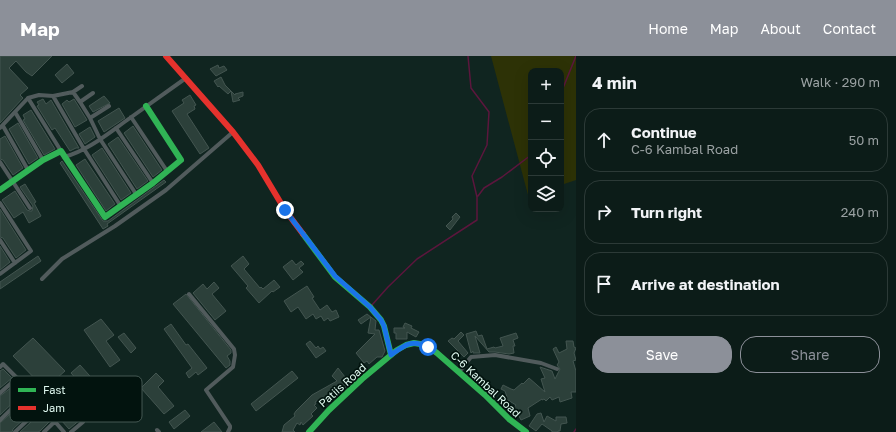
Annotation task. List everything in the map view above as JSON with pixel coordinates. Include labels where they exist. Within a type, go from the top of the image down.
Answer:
[{"type":"street","points":[[166,56],[233,132],[258,165],[285,210],[335,276],[370,307],[381,320],[384,326],[391,355]]},
{"type":"street","points":[[64,157],[84,149],[100,139],[186,78]]},
{"type":"street","points":[[28,170],[1,127],[28,98],[39,95],[53,96],[73,92],[82,86]]},
{"type":"street","points":[[73,92],[90,118],[100,139],[136,194]]},
{"type":"street","points":[[80,102],[93,93]]},
{"type":"street","points":[[53,96],[84,149],[120,205]]},
{"type":"street","points":[[28,98],[64,157],[105,217],[153,183],[181,160],[146,106]]},
{"type":"street","points":[[90,118],[109,106]]},
{"type":"street","points":[[15,112],[43,160]]},
{"type":"street","points":[[131,117],[167,171]]},
{"type":"street","points":[[116,128],[153,183]]},
{"type":"street","points":[[42,279],[62,259],[115,226],[166,190],[233,132]]},
{"type":"street","points":[[0,190],[43,160],[61,151]]},
{"type":"street","points":[[0,162],[30,208]]},
{"type":"street","points":[[0,203],[31,251],[0,274]]},
{"type":"street","points":[[0,240],[15,263]]},
{"type":"street","points":[[189,294],[234,349],[234,367],[206,390],[230,426],[228,432]]},
{"type":"street","name":"C-6 Kambal Road","points":[[391,355],[408,344],[421,344],[434,350],[511,422],[526,432]]},
{"type":"street","points":[[459,372],[471,357],[490,354],[541,363],[557,369]]},
{"type":"street","name":"Patiis Road","points":[[308,432],[337,402],[391,355]]},
{"type":"street","points":[[0,367],[3,364],[15,376]]},
{"type":"street","points":[[0,393],[10,384]]},
{"type":"street","points":[[0,420],[10,411]]},
{"type":"street","points":[[15,432],[25,422]]},
{"type":"street","points":[[44,432],[54,422]]},
{"type":"street","points":[[56,422],[64,432]]},
{"type":"street","points":[[71,432],[83,422]]},
{"type":"green space","points":[[491,56],[576,56],[576,180],[564,184],[564,68],[528,68],[528,195]]},
{"type":"building","points":[[0,56],[52,56],[32,76],[16,61],[9,68],[28,88],[20,95],[23,98],[0,123]]},
{"type":"building","points":[[67,64],[74,73],[62,83],[55,75]]},
{"type":"building","points":[[218,65],[219,68],[224,66],[227,70],[216,76],[210,69]]},
{"type":"building","points":[[221,77],[225,85],[231,91],[228,94],[219,86],[218,87],[214,81]]},
{"type":"building","points":[[231,91],[235,95],[243,92],[243,96],[238,98],[240,100],[233,102]]},
{"type":"building","points":[[190,95],[196,105],[194,106],[195,109],[187,114],[209,148],[200,154],[172,111],[184,103],[182,100]]},
{"type":"building","points":[[104,96],[110,103],[93,112],[89,106]]},
{"type":"building","points":[[43,99],[46,104],[51,100],[79,148],[70,151],[55,128],[52,130],[37,106],[39,105],[37,102]]},
{"type":"building","points":[[74,99],[87,120],[75,127],[62,104],[67,100],[69,102]]},
{"type":"building","points":[[119,108],[125,118],[104,132],[98,121]]},
{"type":"building","points":[[31,110],[55,149],[44,155],[23,120],[25,119],[23,115]]},
{"type":"building","points":[[18,123],[38,158],[29,164],[9,129]]},
{"type":"building","points":[[133,126],[162,170],[153,177],[124,133]]},
{"type":"building","points":[[90,127],[95,137],[85,144],[79,134]]},
{"type":"building","points":[[5,136],[23,168],[13,175],[3,160],[0,159],[0,139]]},
{"type":"building","points":[[118,137],[148,181],[137,189],[108,144]]},
{"type":"building","points":[[102,148],[131,193],[121,200],[92,155]]},
{"type":"building","points":[[85,159],[115,204],[106,211],[76,165]]},
{"type":"building","points":[[62,161],[103,221],[108,221],[164,180],[166,182],[107,224],[108,226],[103,229],[60,163]]},
{"type":"building","points":[[25,184],[36,202],[34,203],[41,216],[29,223],[23,212],[14,218],[2,200],[15,191],[27,210],[32,211],[33,206],[20,187]]},
{"type":"building","points":[[0,209],[26,250],[16,258],[3,238],[0,237]]},
{"type":"building","points":[[456,213],[460,217],[450,230],[446,226],[453,219],[452,217]]},
{"type":"building","points":[[0,246],[10,262],[0,270]]},
{"type":"building","points":[[38,256],[41,261],[0,289],[0,282]]},
{"type":"building","points":[[243,256],[249,264],[244,269],[260,288],[261,287],[263,289],[274,280],[280,287],[273,292],[272,291],[259,303],[246,288],[248,286],[231,266]]},
{"type":"building","points":[[292,260],[296,265],[301,261],[304,264],[299,268],[303,272],[293,280],[283,267]]},
{"type":"building","points":[[214,282],[219,288],[212,294],[226,311],[215,320],[193,293],[203,284],[207,289]]},
{"type":"building","points":[[307,286],[314,297],[312,298],[320,310],[327,305],[332,312],[336,310],[339,317],[330,321],[328,318],[324,321],[321,316],[316,319],[313,314],[306,319],[298,307],[291,312],[284,301]]},
{"type":"building","points":[[186,294],[231,350],[231,353],[227,356],[230,361],[230,365],[226,368],[173,304]]},
{"type":"building","points":[[367,314],[371,317],[361,324],[358,320]]},
{"type":"building","points":[[371,317],[376,321],[375,330],[379,330],[385,351],[382,357],[377,357],[369,364],[367,361],[364,363],[356,353],[375,334],[368,333]]},
{"type":"building","points":[[101,319],[114,335],[106,341],[120,360],[110,367],[84,330]]},
{"type":"building","points":[[405,323],[412,326],[411,328],[419,332],[416,337],[407,332],[407,339],[396,339],[394,328],[405,328],[403,327]]},
{"type":"building","points":[[171,324],[186,345],[188,344],[207,368],[198,375],[196,372],[189,378],[186,373],[192,368],[164,329]]},
{"type":"building","points":[[476,331],[478,336],[482,335],[487,349],[503,346],[500,338],[516,333],[518,338],[513,340],[515,346],[513,346],[514,353],[489,352],[475,336],[480,353],[473,353],[473,351],[471,353],[466,334]]},
{"type":"building","points":[[461,332],[464,335],[458,341],[468,353],[464,357],[448,341],[452,338],[454,339]]},
{"type":"building","points":[[124,333],[136,348],[131,353],[118,337]]},
{"type":"building","points":[[33,338],[65,371],[59,376],[32,376],[13,356]]},
{"type":"building","points":[[310,341],[316,348],[318,346],[320,349],[323,347],[326,351],[316,358],[306,344]]},
{"type":"building","points":[[566,341],[573,341],[574,347],[576,348],[574,353],[576,360],[573,361],[576,371],[576,392],[571,392],[572,398],[560,402],[559,397],[552,400],[550,397],[546,401],[542,399],[528,408],[530,416],[521,420],[518,414],[512,410],[516,405],[506,399],[507,397],[505,391],[501,389],[503,385],[514,390],[529,378],[545,392],[541,379],[545,378],[540,367],[552,371],[555,379],[560,369],[557,365],[559,362],[553,349],[556,347],[559,353],[567,349]]},
{"type":"building","points":[[80,365],[90,376],[74,376],[71,373]]},
{"type":"building","points":[[338,368],[349,384],[342,391],[341,390],[324,398],[323,397],[315,402],[316,404],[314,405],[317,408],[311,414],[313,416],[303,425],[301,422],[300,425],[297,423],[293,430],[295,432],[282,432],[284,425],[295,416],[294,414],[296,411],[312,395],[337,381],[332,376]]},
{"type":"building","points":[[3,369],[10,376],[10,380],[0,388],[0,371]]},
{"type":"building","points":[[292,371],[298,378],[256,411],[251,404]]},
{"type":"building","points":[[156,373],[164,381],[158,387],[174,406],[164,414],[142,389],[142,387]]},
{"type":"building","points":[[10,388],[10,405],[0,415],[0,396]]},
{"type":"building","points":[[185,410],[190,416],[174,429],[169,422]]},
{"type":"building","points":[[541,413],[544,422],[547,416],[556,421],[556,417],[566,417],[567,423],[561,424],[560,431],[558,432],[552,432],[542,424],[536,431],[529,426],[537,414]]},
{"type":"building","points":[[10,414],[10,422],[21,422],[13,429],[12,432],[0,432],[0,423]]},
{"type":"building","points":[[31,422],[49,422],[38,432],[20,432]]},
{"type":"building","points":[[63,422],[77,422],[69,429]]},
{"type":"building","points":[[214,422],[222,432],[201,432]]},
{"type":"waterway","points":[[372,305],[417,259],[477,220],[477,197],[472,176],[487,145],[489,112],[471,88],[468,56]]},
{"type":"waterway","points":[[564,86],[576,56]]},
{"type":"waterway","points":[[478,196],[484,188],[502,177],[528,157]]},
{"type":"traffic: fast","points":[[0,190],[43,160],[61,151],[105,217],[153,183],[181,160],[146,106]]},
{"type":"traffic: fast","points":[[303,234],[335,277],[370,307],[381,320],[384,326],[391,355]]},
{"type":"traffic: fast","points":[[309,432],[329,410],[362,379],[397,350],[414,343],[426,345],[437,353],[485,395],[509,419],[526,432]]},
{"type":"traffic: jam","points":[[166,56],[233,132],[258,165],[285,210],[303,234]]},
{"type":"route","points":[[285,210],[335,276],[370,307],[381,320],[390,347],[391,355],[408,344],[417,343],[428,347]]}]
